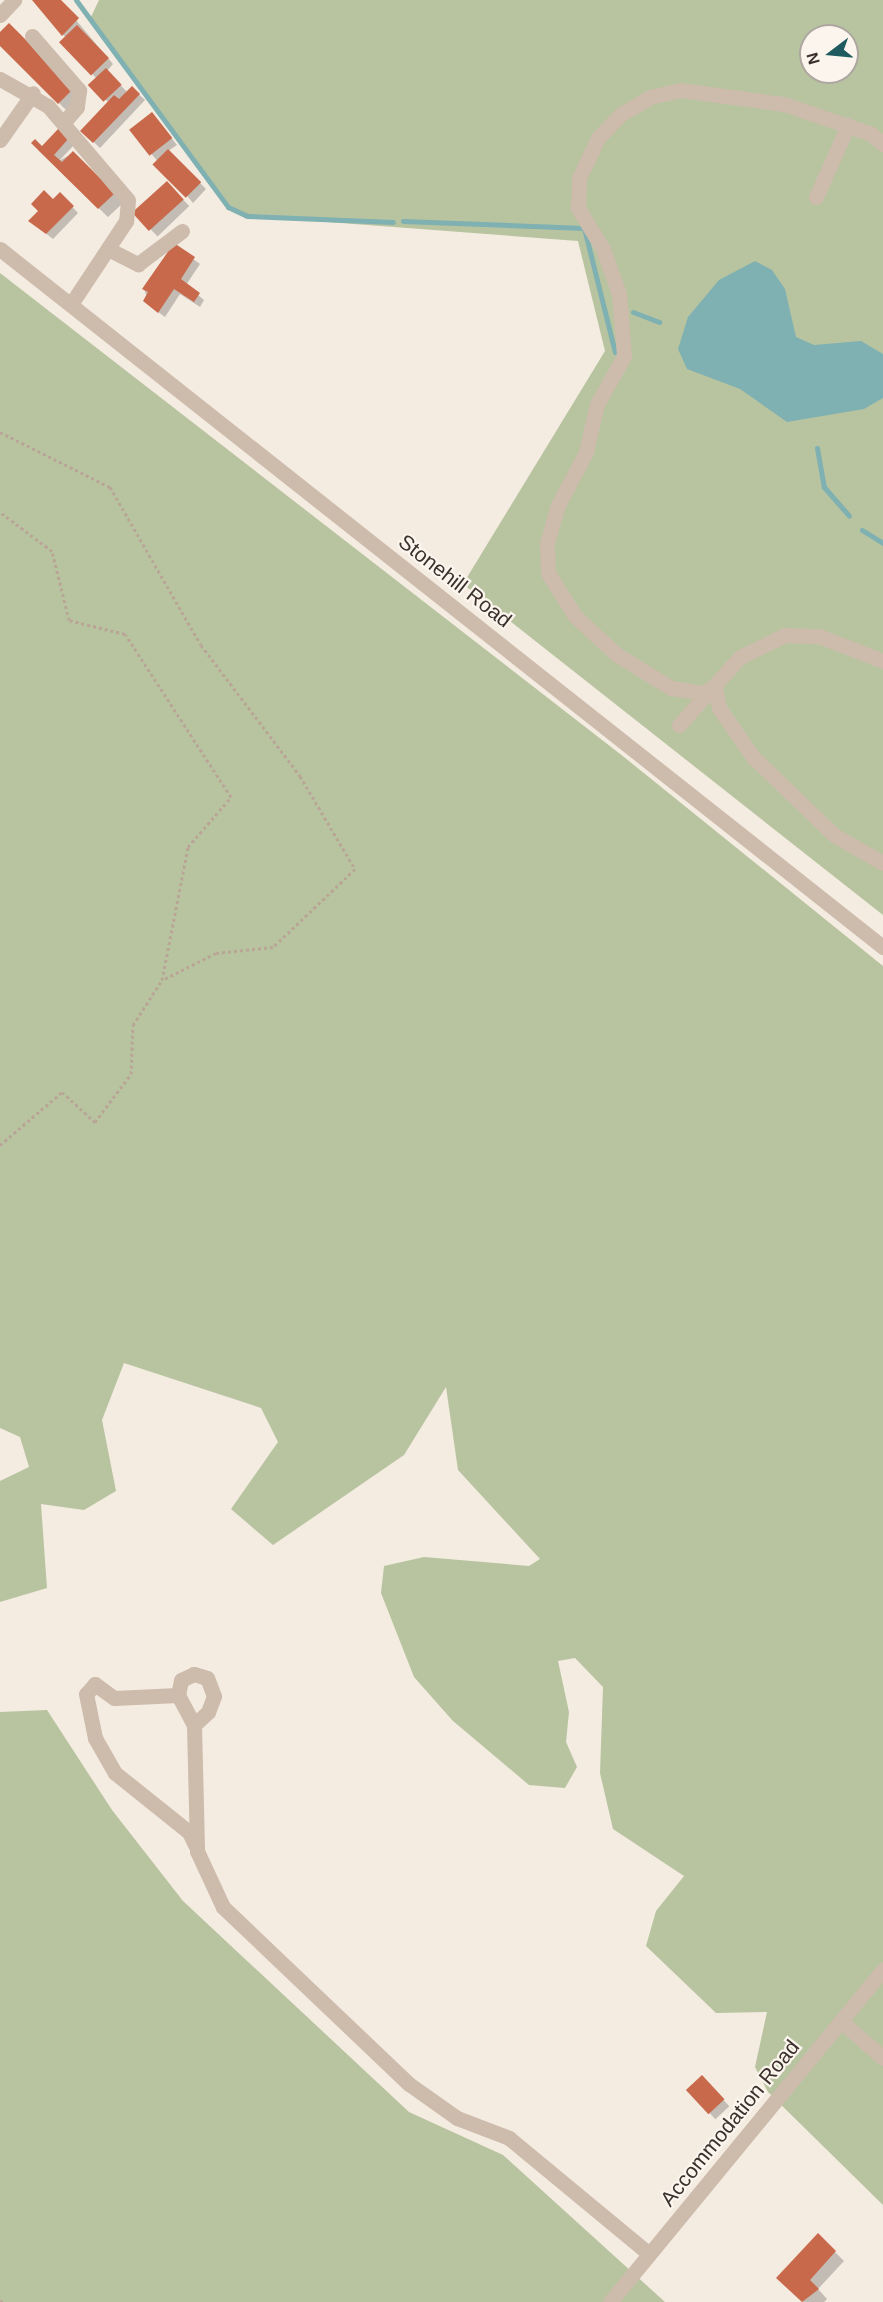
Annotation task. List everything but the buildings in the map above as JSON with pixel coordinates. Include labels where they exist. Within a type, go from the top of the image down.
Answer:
[{"type":"street","points":[[0,15],[14,0]]},
{"type":"street","points":[[32,36],[79,90],[77,107],[64,122]]},
{"type":"street","points":[[0,79],[33,93],[64,122],[128,200],[131,210],[71,304]]},
{"type":"street","points":[[0,140],[33,93]]},
{"type":"street","points":[[715,686],[703,693],[671,688],[616,654],[575,615],[548,573],[547,543],[557,507],[582,461],[597,404],[624,356],[619,294],[575,191],[586,159],[609,124],[663,93],[761,100],[848,125],[883,144]]},
{"type":"street","points":[[816,197],[848,125]]},
{"type":"street","points":[[108,249],[138,264],[182,231]]},
{"type":"street","name":"Stonehill Road","points":[[0,249],[883,947]]},
{"type":"street","points":[[679,725],[751,648],[785,634],[819,636],[883,661]]},
{"type":"street","points":[[715,686],[719,708],[753,757],[834,835],[883,862]]},
{"type":"street","points":[[178,1695],[187,1676],[207,1678],[211,1706],[195,1725]]},
{"type":"street","points":[[178,1695],[114,1698],[95,1684],[86,1694],[95,1738],[115,1773],[189,1832],[223,1907],[409,2085],[457,2118],[509,2138],[581,2204],[649,2254]]},
{"type":"street","points":[[178,1695],[195,1725],[197,1851]]},
{"type":"street","name":"Accommodation Road","points":[[610,2302],[883,1970]]},
{"type":"street","points":[[841,2021],[883,2058]]},
{"type":"path","points":[[0,432],[110,488],[201,645],[300,776],[355,869],[273,947],[216,953],[162,980]]},
{"type":"path","points":[[0,512],[52,551],[69,620],[125,634],[231,796],[188,847],[162,980],[133,1025],[131,1074],[95,1122],[62,1092],[0,1145]]},
{"type":"green space","points":[[99,0],[883,0],[883,915],[463,584],[605,351],[578,241],[247,216],[228,207],[90,19]]},
{"type":"green space","points":[[0,273],[624,757],[883,966],[883,2205],[768,2092],[755,2067],[767,2012],[716,2013],[646,1946],[656,1911],[684,1876],[613,1829],[600,1773],[603,1687],[575,1658],[558,1661],[569,1712],[566,1742],[577,1767],[565,1788],[529,1785],[453,1721],[414,1677],[381,1593],[384,1566],[424,1557],[529,1566],[540,1559],[458,1470],[446,1387],[404,1455],[273,1545],[231,1509],[278,1442],[261,1408],[124,1363],[102,1420],[116,1491],[84,1510],[41,1504],[47,1588],[0,1602],[0,1481],[29,1467],[20,1437],[0,1428]]},
{"type":"green space","points":[[47,1710],[112,1810],[183,1901],[409,2112],[503,2155],[665,2302],[0,2302],[0,1712]]},
{"type":"water","points":[[755,261],[772,270],[785,289],[796,337],[814,345],[861,341],[883,354],[883,398],[864,409],[787,422],[740,389],[687,369],[678,349],[688,317],[719,280]]},
{"type":"waterway","points":[[76,0],[228,207],[247,216],[393,222]]},
{"type":"waterway","points":[[403,221],[584,228],[615,352]]},
{"type":"waterway","points":[[633,312],[659,322]]},
{"type":"waterway","points":[[817,448],[824,487],[849,516]]},
{"type":"waterway","points":[[862,530],[883,543]]}]
